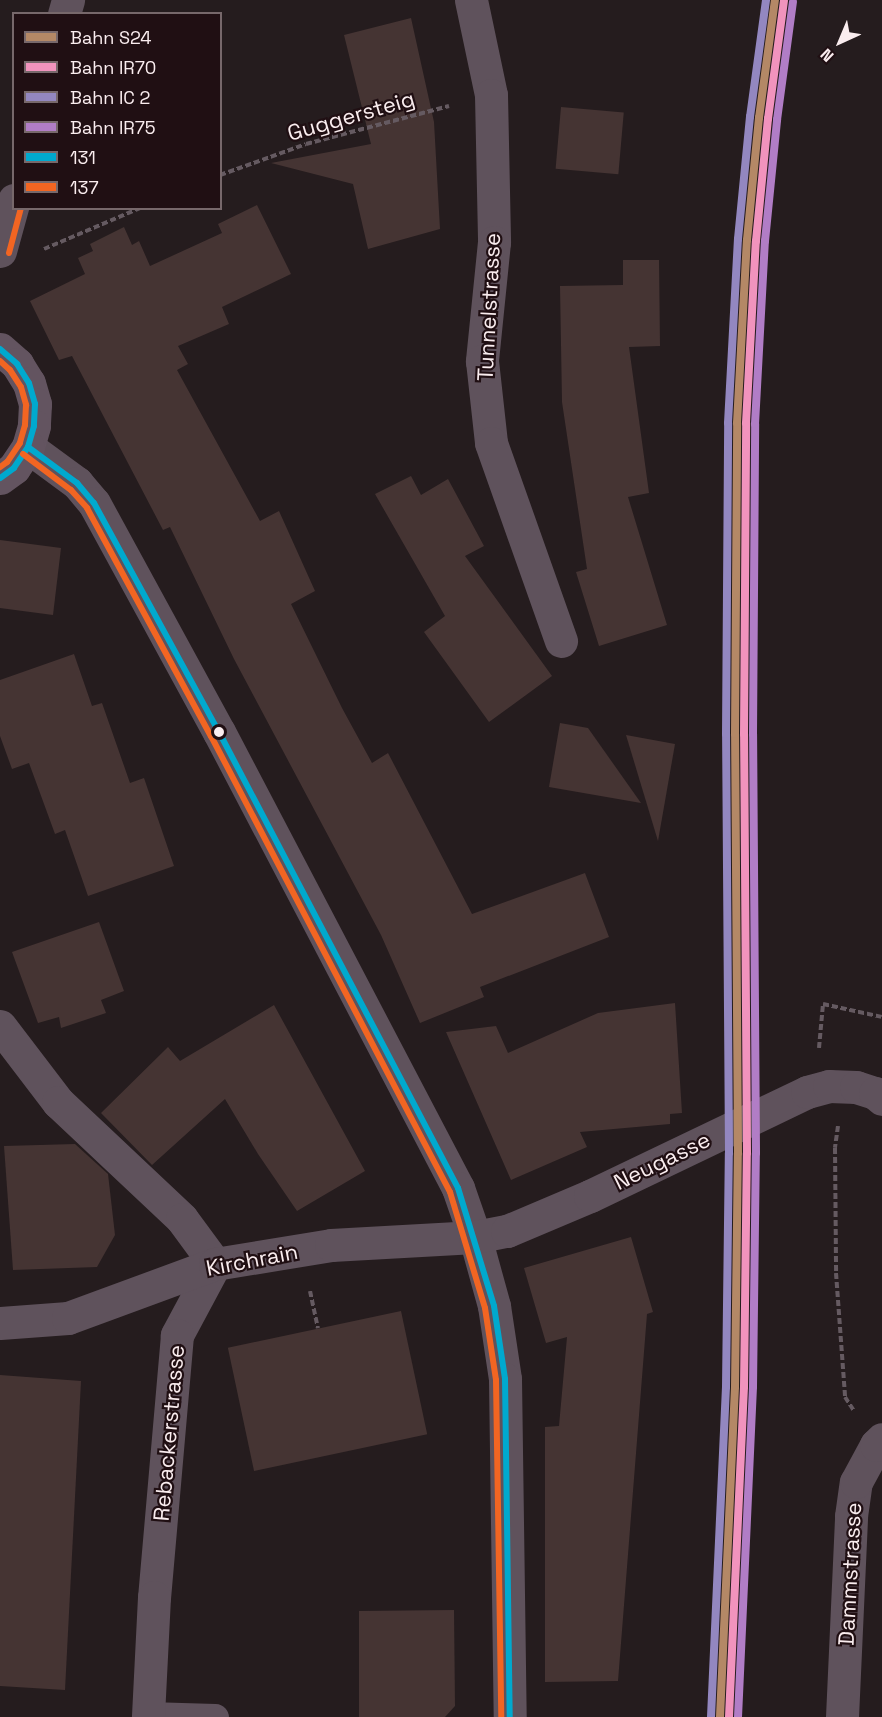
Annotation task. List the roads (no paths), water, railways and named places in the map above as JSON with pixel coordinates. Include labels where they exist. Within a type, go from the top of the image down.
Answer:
[{"type":"main road","points":[[0,349],[17,364],[28,383],[35,404],[34,426],[28,447],[14,468],[0,478]]},
{"type":"street","name":"Tunnelstrasse","points":[[471,0],[492,95],[494,242],[482,361],[491,443],[561,641]]},
{"type":"street","points":[[0,251],[12,207]]},
{"type":"street","points":[[28,447],[77,483],[94,503],[219,732],[458,1188],[475,1237],[494,1306],[505,1378],[510,1717]]},
{"type":"street","points":[[0,1026],[58,1102],[182,1219],[215,1264]]},
{"type":"street","name":"Neugasse","points":[[475,1237],[507,1231],[542,1218],[785,1100],[829,1086],[856,1087],[875,1093],[882,1099]]},
{"type":"street","name":"Kirchrain","points":[[0,1323],[68,1318],[215,1264],[331,1245],[475,1237]]},
{"type":"street","name":"Rebackerstrasse","points":[[148,1716],[154,1597],[177,1335],[215,1264]]},
{"type":"street","name":"Dammstrasse","points":[[842,1717],[851,1516],[856,1482],[879,1442]]},
{"type":"lane","points":[[148,1716],[215,1717]]},
{"type":"rail line","name":"S24","points":[[720,1717],[735,1387],[738,1153],[735,734],[737,423],[747,240],[759,118],[775,0]]},
{"type":"rail line","name":"IR70","points":[[729,1717],[744,1387],[747,1153],[744,734],[746,423],[756,241],[768,119],[784,1]]},
{"type":"rail line","name":"IR75","points":[[738,1717],[753,1387],[756,1153],[753,734],[755,424],[765,241],[777,120],[793,2]]}]
